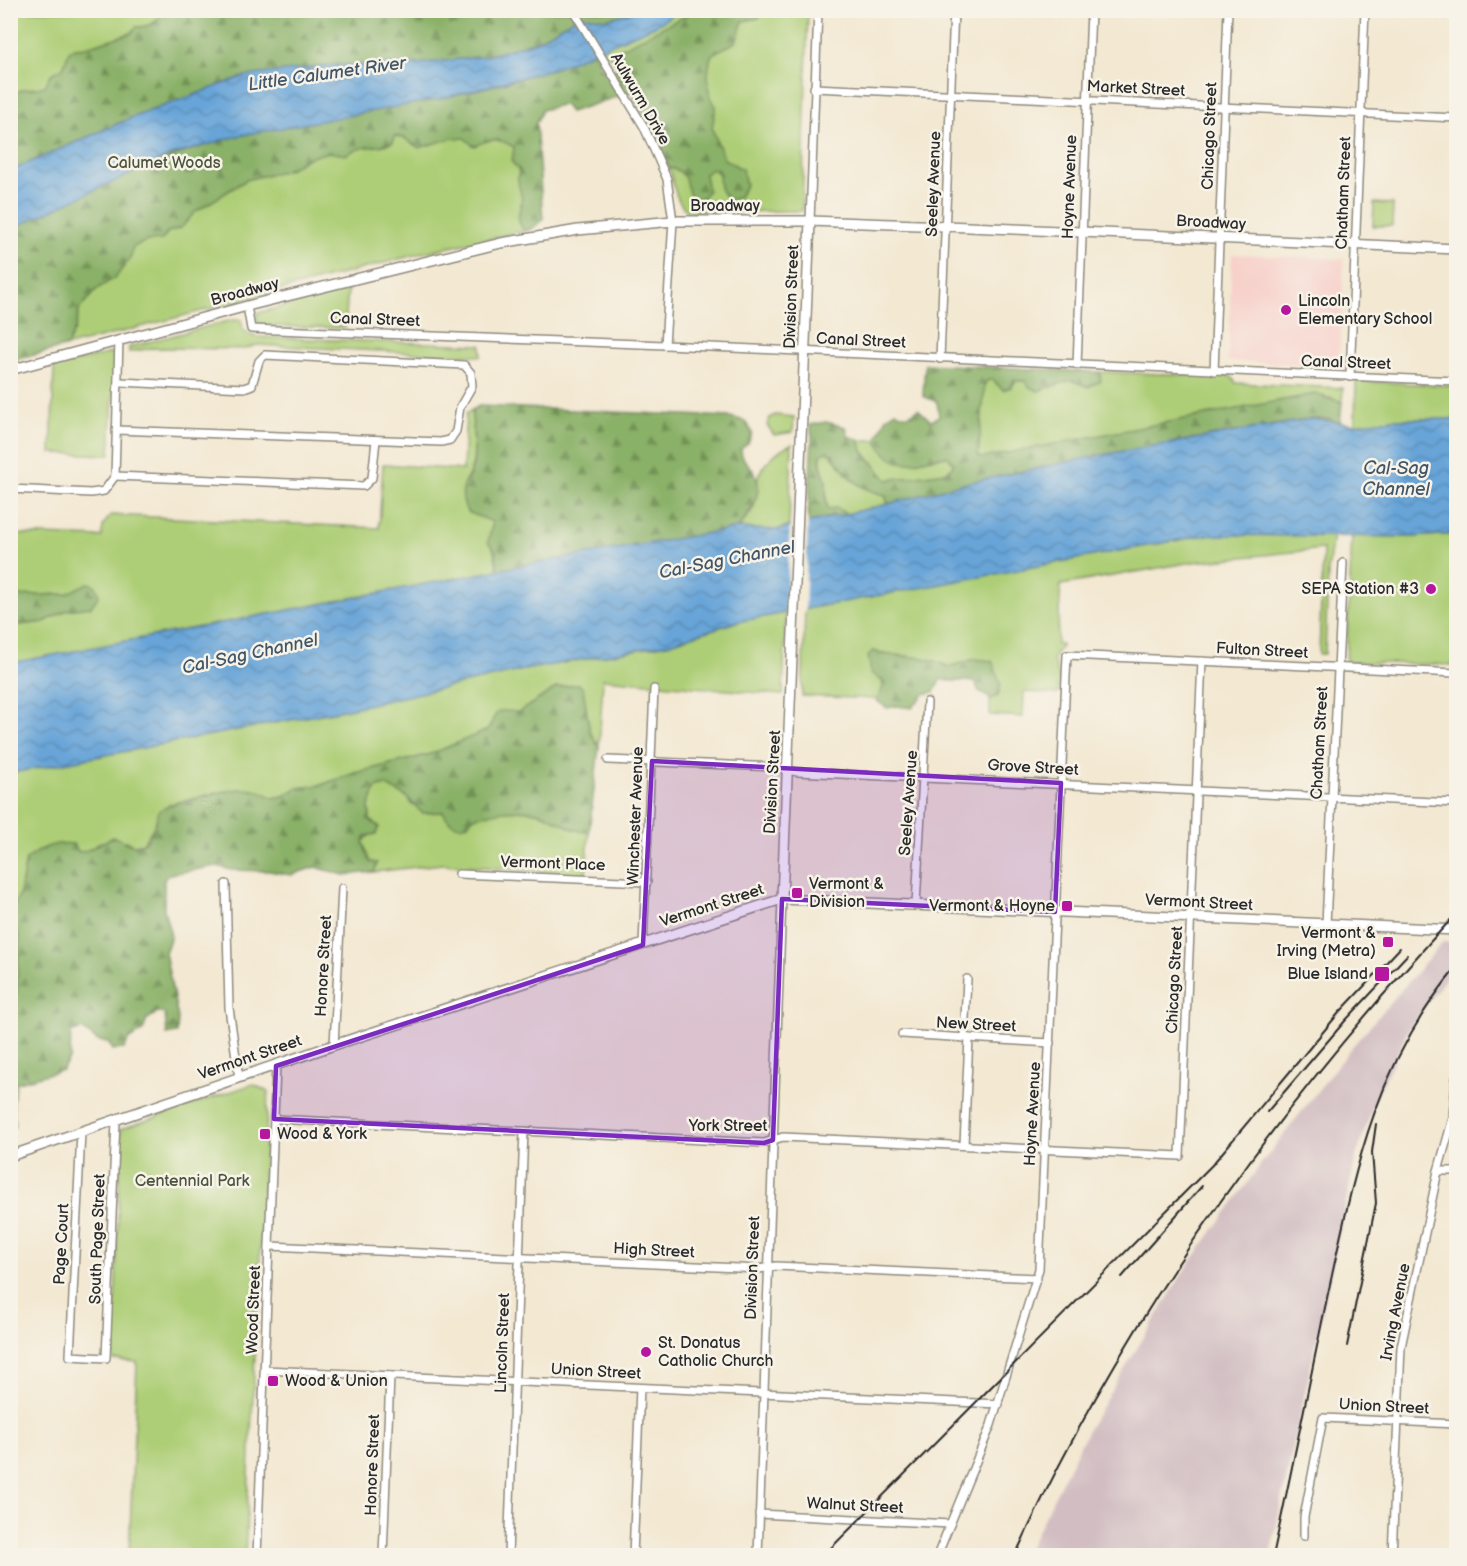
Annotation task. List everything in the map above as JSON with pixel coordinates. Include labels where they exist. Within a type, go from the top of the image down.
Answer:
[{"type":"street","name":"Division Street","points":[[758,1556],[818,10]]},
{"type":"street","name":"Seeley Avenue","points":[[940,359],[954,10]]},
{"type":"street","name":"Hoyne Avenue","points":[[1077,365],[1091,10]]},
{"type":"street","name":"Chicago Street","points":[[1214,371],[1228,10]]},
{"type":"street","name":"Chatham Street","points":[[1350,377],[1365,10]]},
{"type":"street","name":"Aulwurm Drive","points":[[575,12],[654,146],[670,193],[673,221],[665,345]]},
{"type":"street","name":"Market Street","points":[[814,88],[1456,118]]},
{"type":"street","name":"Broadway","points":[[10,370],[247,306],[501,243],[578,230],[673,221],[810,221],[1456,249]]},
{"type":"street","name":"Canal Street","points":[[247,306],[251,329],[805,351],[1456,381]]},
{"type":"street","points":[[10,489],[91,493],[104,491],[115,476],[120,382],[119,340]]},
{"type":"street","points":[[116,430],[441,442],[450,440],[456,431],[460,407],[472,386],[471,374],[464,365],[265,355],[259,361],[252,385],[244,388],[120,382]]},
{"type":"street","points":[[115,476],[364,486],[372,478],[376,440]]},
{"type":"street","name":"Chatham Street","points":[[1326,924],[1343,562]]},
{"type":"street","name":"Hoyne Avenue","points":[[937,1556],[999,1404],[1037,1278],[1067,655]]},
{"type":"street","name":"Fulton Street","points":[[1067,655],[1456,673]]},
{"type":"street","name":"Chicago Street","points":[[1180,1156],[1202,661]]},
{"type":"street","name":"Winchester Avenue","points":[[644,945],[654,688]]},
{"type":"street","name":"Seeley Avenue","points":[[916,905],[927,702]]},
{"type":"street","name":"Grove Street","points":[[608,760],[1456,803]]},
{"type":"street","name":"Vermont Place","points":[[459,874],[647,882]]},
{"type":"street","points":[[226,884],[230,1008],[239,1078]]},
{"type":"street","name":"Honore Street","points":[[334,1045],[342,888]]},
{"type":"street","name":"Vermont Street","points":[[10,1156],[334,1045],[782,899],[1456,930]]},
{"type":"street","points":[[964,1145],[967,979]]},
{"type":"street","name":"New Street","points":[[902,1034],[1050,1043]]},
{"type":"street","name":"Wood Street","points":[[257,1556],[276,1066]]},
{"type":"street","name":"Irving Avenue","points":[[1392,1556],[1401,1347],[1438,1171],[1452,1118],[1456,1078]]},
{"type":"street","name":"York Street","points":[[274,1119],[764,1143],[783,1137],[1180,1156]]},
{"type":"street","name":"South Page Street","points":[[70,1356],[106,1358],[116,1121]]},
{"type":"street","name":"Lincoln Street","points":[[508,1556],[524,1131]]},
{"type":"street","name":"Page Court","points":[[70,1356],[81,1132]]},
{"type":"street","points":[[1438,1171],[1456,1171]]},
{"type":"street","name":"High Street","points":[[270,1246],[1037,1278]]},
{"type":"street","name":"Union Street","points":[[265,1370],[999,1404]]},
{"type":"street","name":"Honore Street","points":[[383,1556],[390,1376]]},
{"type":"street","points":[[633,1556],[640,1388]]},
{"type":"street","name":"Union Street","points":[[1304,1536],[1304,1517],[1323,1418],[1456,1424]]},
{"type":"street","name":"Walnut Street","points":[[759,1514],[950,1524]]},
{"type":"highlighted area","points":[[652,761],[1061,783],[1055,912],[782,899],[773,1140],[764,1143],[274,1119],[276,1066],[643,945]]},
{"type":"shaded area","name":"Lincoln Elementary School","points":[[1232,254],[1344,259],[1339,366],[1228,361]]},
{"type":"shaded area","points":[[1443,942],[1456,943],[1456,964],[1409,1029],[1375,1100],[1356,1156],[1270,1555],[1025,1555],[1090,1426],[1183,1273],[1261,1164],[1350,1049]]},
{"type":"green space","name":"Calumet Woods","points":[[10,11],[808,11],[802,211],[688,212],[677,196],[668,166],[648,123],[610,55],[519,89],[530,230],[422,253],[11,361]]},
{"type":"green space","points":[[162,11],[637,11],[606,19],[580,15],[537,41],[487,56],[417,64],[133,117],[11,171],[10,98],[18,91],[45,86],[51,74],[63,68],[69,51],[74,48],[86,47],[131,33],[136,27],[155,21]]},
{"type":"green space","points":[[694,11],[762,11],[759,18],[743,21],[736,42],[712,54],[709,67],[710,96],[716,106],[712,128],[724,159],[742,169],[746,185],[739,197],[729,200],[723,194],[720,188],[719,173],[712,169],[705,174],[708,191],[703,197],[692,201],[684,176],[669,168],[631,92],[570,112],[564,104],[542,110],[536,123],[543,219],[533,228],[524,231],[518,215],[522,199],[518,180],[519,171],[512,162],[514,147],[502,141],[493,140],[474,146],[464,138],[453,138],[419,148],[404,138],[394,136],[393,142],[387,144],[358,149],[346,155],[329,152],[308,158],[287,170],[246,180],[195,212],[181,228],[168,232],[162,240],[147,241],[133,247],[131,257],[116,277],[97,289],[80,308],[75,329],[67,346],[11,361],[11,229],[31,217],[131,173],[208,144],[279,127],[461,93],[550,69],[593,52],[605,72],[616,69],[624,80],[610,54]]},
{"type":"green space","points":[[1374,203],[1393,204],[1392,226],[1373,226]]},
{"type":"green space","points":[[348,290],[345,328],[261,326],[257,321],[257,313]]},
{"type":"green space","points":[[232,320],[241,320],[243,330],[255,337],[481,345],[481,356],[257,345],[245,349],[152,348],[129,352],[129,347]]},
{"type":"green space","points":[[115,352],[110,455],[51,453],[54,367]]},
{"type":"green space","points":[[925,364],[1099,372],[1101,381],[1088,387],[1071,380],[1038,391],[1029,387],[1025,381],[1016,381],[1011,387],[1003,390],[992,379],[985,382],[978,455],[981,458],[1315,394],[1342,402],[1340,423],[1329,419],[1311,419],[1151,446],[993,478],[888,504],[885,495],[867,489],[851,479],[827,451],[821,455],[820,460],[826,480],[828,509],[837,508],[846,514],[808,522],[812,436],[810,425],[826,422],[846,427],[848,436],[859,440],[863,451],[887,480],[947,472],[954,464],[947,456],[916,462],[899,462],[891,458],[876,440],[887,417],[896,411],[907,415],[918,409],[931,421],[939,416],[937,402],[923,396]]},
{"type":"green space","points":[[1099,372],[1231,376],[1236,383],[1343,388],[1342,402],[1331,398],[980,459],[978,455],[985,382],[992,379],[1003,390],[1011,387],[1016,381],[1025,381],[1038,391],[1071,380],[1088,387],[1101,376]]},
{"type":"green space","points":[[1356,381],[1456,386],[1456,419],[1393,419],[1355,424]]},
{"type":"green space","points":[[479,406],[730,417],[745,421],[752,433],[748,443],[741,449],[741,453],[757,480],[755,502],[738,528],[498,570],[495,550],[488,542],[493,522],[467,512],[462,494],[471,474],[474,459],[472,410]]},
{"type":"green space","points":[[472,410],[474,440],[472,468],[463,484],[484,517],[493,522],[490,533],[498,570],[11,663],[11,626],[44,622],[67,610],[77,608],[66,594],[11,596],[11,534],[102,537],[103,525],[111,515],[379,528],[383,464],[463,470],[466,414]]},
{"type":"green space","points":[[775,415],[794,417],[793,432],[774,435],[767,425],[770,418]]},
{"type":"green space","points":[[859,440],[876,440],[891,458],[900,461],[908,462],[947,456],[954,464],[947,472],[887,480],[863,451]]},
{"type":"green space","points":[[792,444],[789,526],[776,530],[738,528],[755,505],[757,481],[761,470],[776,454]]},
{"type":"green space","points":[[827,451],[851,479],[867,489],[885,495],[888,504],[846,514],[837,508],[828,509],[826,480],[821,460],[821,455]]},
{"type":"green space","points":[[1456,534],[1456,665],[1346,662],[1352,536],[1411,537]]},
{"type":"green space","points":[[1206,535],[1333,535],[1328,570],[1325,654],[1319,654],[1323,549],[1193,562],[1061,585],[1057,644],[1062,644],[1053,659],[1059,678],[1058,694],[1024,692],[1023,717],[990,715],[990,699],[998,696],[975,659],[949,667],[921,658],[873,651],[871,673],[883,681],[878,699],[802,696],[805,609]]},
{"type":"green space","points":[[88,583],[95,585],[99,595],[91,607],[67,610],[44,622],[11,626],[11,596],[66,594]]},
{"type":"green space","points":[[786,613],[783,695],[603,679],[599,747],[590,732],[578,684],[556,688],[519,712],[511,712],[491,723],[488,730],[431,754],[355,773],[321,785],[297,788],[284,796],[273,798],[250,790],[236,790],[208,794],[169,804],[143,843],[133,845],[126,841],[100,842],[88,851],[26,860],[20,893],[13,908],[13,925],[19,936],[17,992],[12,1003],[11,1040],[11,773],[348,709],[524,670],[667,644],[736,622]]},
{"type":"green space","points":[[873,651],[929,659],[949,667],[975,659],[992,661],[1001,685],[998,696],[990,699],[978,690],[976,683],[941,679],[934,692],[924,694],[912,708],[897,706],[887,708],[877,701],[883,687],[882,681],[871,673],[868,656]]},
{"type":"green space","points":[[578,684],[583,688],[590,732],[599,747],[589,832],[571,828],[547,815],[524,810],[474,817],[461,826],[453,824],[443,812],[422,813],[407,797],[385,785],[376,788],[369,806],[370,820],[379,827],[376,834],[366,836],[363,842],[370,862],[377,863],[374,872],[344,875],[315,867],[291,875],[269,871],[231,870],[217,866],[170,874],[164,879],[164,910],[171,936],[165,953],[178,1018],[177,1033],[167,1035],[165,1014],[158,1013],[147,1019],[143,1031],[129,1039],[124,1049],[113,1050],[108,1042],[98,1041],[82,1029],[71,1033],[70,1058],[62,1070],[11,1084],[12,1003],[17,991],[19,936],[13,925],[13,908],[20,893],[26,860],[31,856],[42,849],[66,843],[73,844],[79,852],[114,837],[132,845],[138,845],[151,834],[159,811],[174,804],[237,789],[256,790],[273,798],[284,796],[297,788],[321,785],[355,773],[431,754],[488,730],[494,716],[499,711],[519,712],[556,688]]},
{"type":"green space","points":[[386,785],[407,797],[412,805],[443,812],[467,825],[473,817],[524,810],[546,815],[571,828],[589,832],[586,875],[442,864],[374,872],[377,863],[370,862],[363,842],[379,826],[370,820],[369,806],[376,788]]},
{"type":"green space","points":[[10,1084],[16,1085],[13,1100],[15,1126],[11,1130]]},
{"type":"green space","name":"Centennial Park","points":[[253,1084],[268,1092],[245,1555],[129,1555],[137,1362],[113,1360],[121,1129]]},
{"type":"water","name":"Little Calumet River","points":[[637,11],[679,11],[657,25],[556,68],[440,99],[238,136],[169,156],[11,229],[10,171],[133,117],[245,76],[332,65],[417,64],[487,56],[537,41],[580,15],[606,19]]},
{"type":"water","name":"Cal-Sag Channel","points":[[1311,419],[1355,424],[1393,419],[1456,419],[1456,534],[1411,537],[1206,535],[736,622],[667,644],[524,670],[348,709],[11,773],[11,663],[530,564],[738,528],[776,530],[961,484],[1101,455]]},
{"type":"pier","points":[[808,519],[805,613],[786,616],[790,523]]},
{"type":"railway","points":[[1015,1556],[1058,1468],[1105,1382],[1156,1298],[1210,1217],[1267,1138],[1327,1061],[1456,914]]},
{"type":"railway","points":[[823,1556],[1212,1165],[1338,1014],[1400,948]]},
{"type":"railway","points":[[1267,1112],[1345,1021],[1407,955]]},
{"type":"railway","points":[[1273,1556],[1337,1253],[1370,1124],[1405,1044],[1428,1006],[1456,968]]},
{"type":"railway","points":[[1347,1346],[1376,1203],[1372,1152],[1376,1124]]},
{"type":"railway","points":[[1122,1277],[1202,1186]]},
{"type":"place","name":"Lincoln Elementary School","points":[[1286,310]]},
{"type":"place","name":"SEPA Station #3","points":[[1431,589]]},
{"type":"place","name":"Vermont & Division","points":[[797,893]]},
{"type":"place","name":"Vermont & Hoyne","points":[[1067,906]]},
{"type":"place","name":"Vermont & Irving (Metra)","points":[[1388,942]]},
{"type":"place","name":"Blue Island","points":[[1382,974]]},
{"type":"place","name":"Wood & York","points":[[265,1134]]},
{"type":"place","name":"St. Donatus Catholic Church","points":[[646,1352]]},
{"type":"place","name":"Wood & Union","points":[[273,1381]]}]
